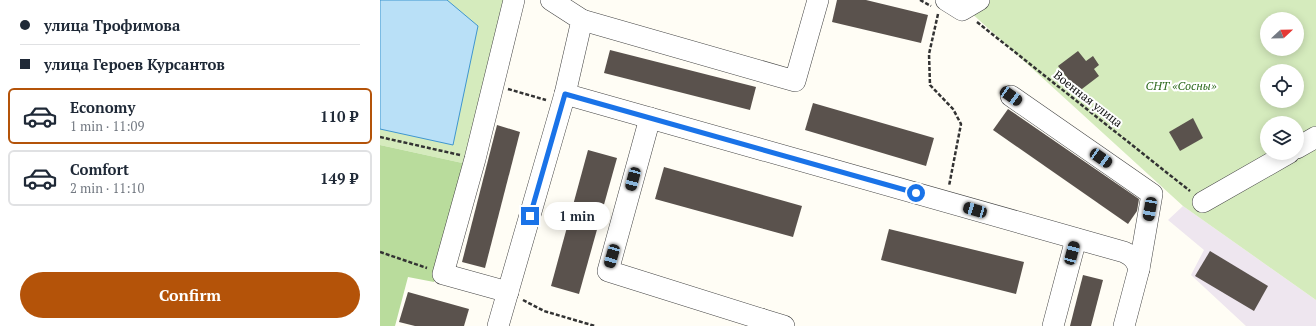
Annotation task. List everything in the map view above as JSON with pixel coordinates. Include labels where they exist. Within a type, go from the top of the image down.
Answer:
[{"type":"street","points":[[508,292],[443,274],[475,159],[492,84],[514,0]]},
{"type":"street","points":[[551,0],[582,20],[795,81],[818,0]]},
{"type":"street","points":[[498,326],[565,94],[582,20]]},
{"type":"street","points":[[565,94],[1131,255],[1137,262],[1139,269]]},
{"type":"street","points":[[1011,96],[1152,194],[1139,269],[1124,326]]},
{"type":"street","points":[[650,118],[608,271],[760,322],[784,326]]},
{"type":"street","points":[[1304,144],[1316,137]]},
{"type":"street","points":[[1203,202],[1276,160]]},
{"type":"street","points":[[1053,326],[1076,239]]},
{"type":"path","name":"Военная улица","points":[[920,0],[952,5],[1203,202]]},
{"type":"path","points":[[946,202],[961,124],[953,109],[930,84],[929,54],[952,5]]},
{"type":"path","points":[[492,84],[556,103],[565,94]]},
{"type":"path","points":[[380,137],[464,156]]},
{"type":"path","points":[[380,252],[443,274]]},
{"type":"path","points":[[508,292],[544,311],[595,326]]},
{"type":"shaded area","points":[[1183,206],[1316,300],[1316,326],[1246,326],[1191,275],[1204,250],[1168,220]]},
{"type":"green space","points":[[380,0],[508,0],[467,164],[380,145]]},
{"type":"green space","name":"СНТ «Сосны»","points":[[957,0],[1316,0],[1316,300],[1183,206]]},
{"type":"green space","points":[[380,145],[467,164],[434,282],[408,277],[395,326],[380,326]]},
{"type":"water","points":[[380,0],[447,0],[478,26],[453,145],[380,129]]},
{"type":"building","points":[[837,0],[866,0],[928,15],[921,43],[832,22]]},
{"type":"building","points":[[610,50],[756,87],[750,110],[604,73]]},
{"type":"building","points":[[1078,51],[1086,61],[1093,56],[1099,65],[1094,69],[1099,76],[1078,92],[1058,66]]},
{"type":"building","points":[[813,103],[934,138],[926,166],[805,130]]},
{"type":"building","points":[[1008,109],[1139,199],[1137,211],[1128,224],[993,130]]},
{"type":"building","points":[[1193,118],[1203,138],[1180,151],[1169,132]]},
{"type":"building","points":[[497,125],[520,132],[485,268],[462,262]]},
{"type":"building","points":[[588,150],[617,158],[579,294],[551,286]]},
{"type":"building","points":[[664,167],[802,206],[793,237],[655,199]]},
{"type":"building","points":[[889,229],[1024,262],[1016,294],[881,260]]},
{"type":"building","points":[[1210,251],[1268,286],[1254,311],[1195,276]]},
{"type":"building","points":[[1083,275],[1103,280],[1091,326],[1070,326]]},
{"type":"building","points":[[408,292],[469,309],[464,326],[415,326],[399,322]]},
{"type":"route","points":[[530,216],[565,94],[916,193]]}]
